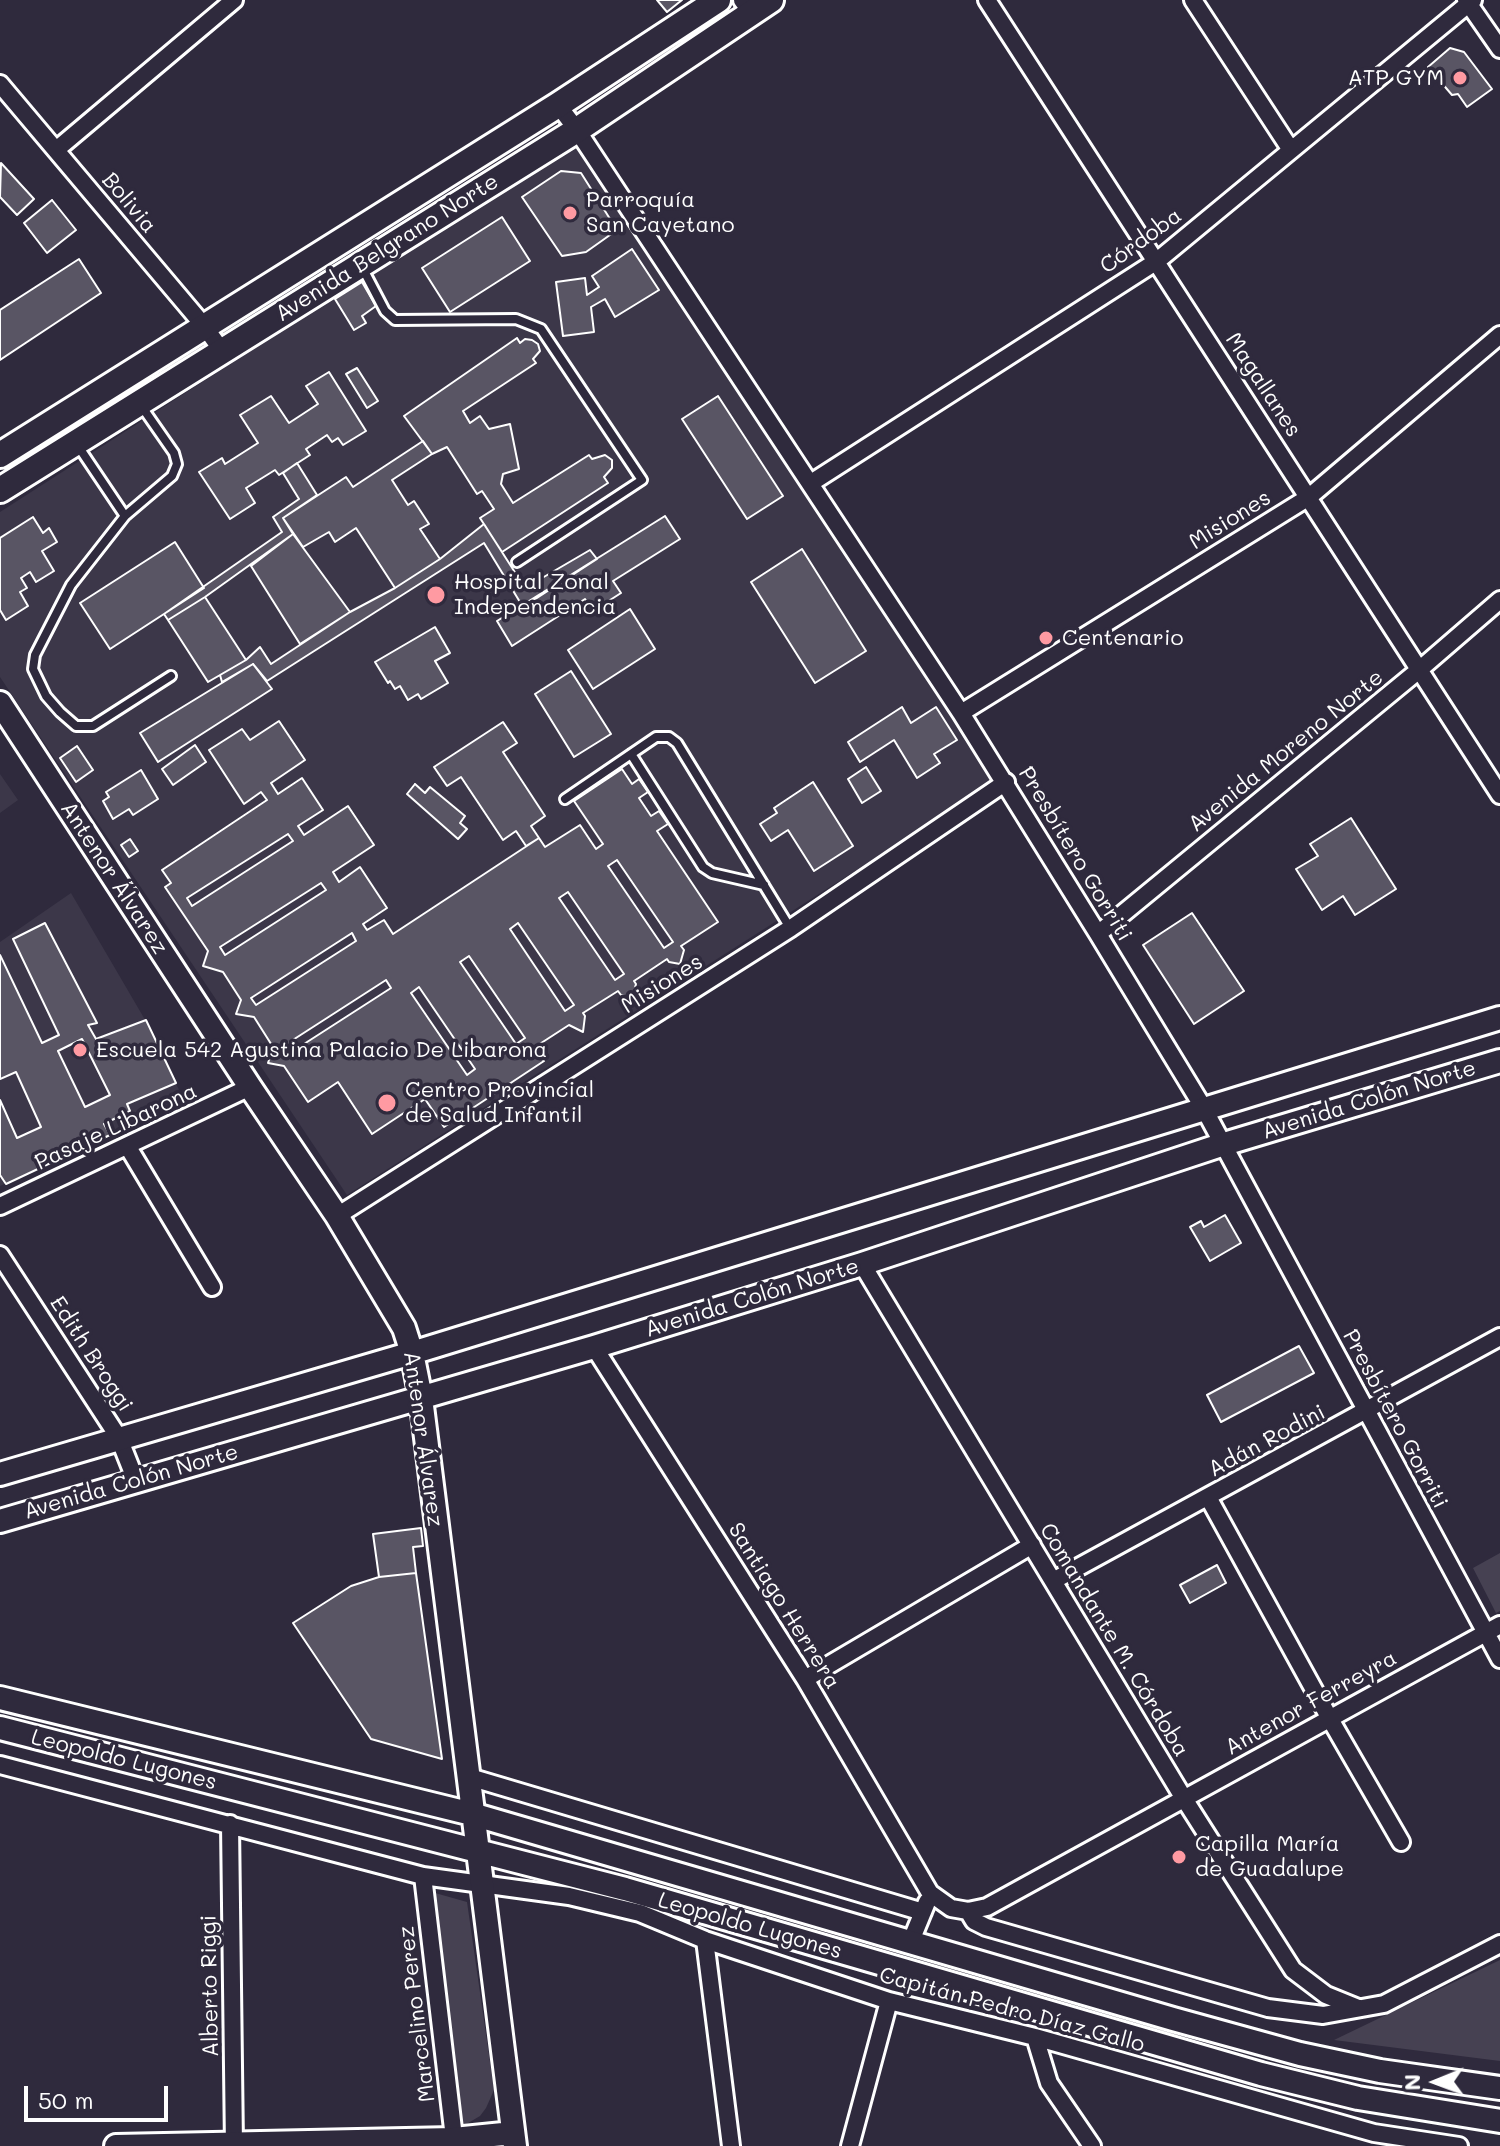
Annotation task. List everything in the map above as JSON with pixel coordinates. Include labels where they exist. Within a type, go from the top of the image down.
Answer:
[{"type":"main road","name":"Avenida Belgrano Norte","points":[[0,455],[558,105],[718,0]]},
{"type":"main road","name":"Avenida Belgrano Norte","points":[[0,490],[577,130],[755,4]]},
{"type":"main road","name":"Antenor Álvarez","points":[[0,703],[337,1216],[404,1328],[421,1398],[514,2140]]},
{"type":"main road","name":"Avenida Colón Norte","points":[[0,1474],[412,1353],[1500,1018]]},
{"type":"main road","name":"Avenida Colón Norte","points":[[0,1521],[594,1347],[862,1264],[1221,1145],[1500,1061]]},
{"type":"main road","name":"Leopoldo Lugones","points":[[0,1698],[472,1814],[1300,2054],[1380,2071],[1500,2088]]},
{"type":"main road","name":"Leopoldo Lugones","points":[[0,1728],[625,1889],[1261,2074],[1358,2098],[1500,2121]]},
{"type":"main road","points":[[116,2146],[514,2140]]},
{"type":"street","points":[[56,150],[234,0]]},
{"type":"street","name":"Magallanes","points":[[987,0],[1500,795]]},
{"type":"street","points":[[1193,0],[1291,150]]},
{"type":"street","points":[[1469,1],[1500,49]]},
{"type":"street","name":"Córdoba","points":[[811,483],[1157,261],[1469,1]]},
{"type":"street","name":"Bolivia","points":[[0,84],[222,351]]},
{"type":"street","name":"Presbítero Gorriti","points":[[558,105],[1006,782],[1203,1107],[1500,1659]]},
{"type":"street","name":"Misiones","points":[[961,713],[1309,497],[1500,335]]},
{"type":"street","name":"Avenida Moreno Norte","points":[[1098,934],[1500,600]]},
{"type":"street","name":"Misiones","points":[[337,1216],[791,928],[1006,782]]},
{"type":"street","name":"Pasaje Libarona","points":[[0,1206],[250,1087]]},
{"type":"street","points":[[128,1147],[212,1287]]},
{"type":"street","name":"Edith Broggi","points":[[0,1255],[119,1438],[136,1481]]},
{"type":"street","name":"Comandante M. Córdoba","points":[[862,1264],[1183,1797],[1293,1970],[1326,1995],[1358,2008]]},
{"type":"street","name":"Adán Rodini","points":[[1053,1581],[1500,1337]]},
{"type":"street","name":"Santiago Herrera","points":[[594,1347],[805,1679],[930,1893]]},
{"type":"street","points":[[1208,1497],[1401,1842]]},
{"type":"street","points":[[805,1679],[1032,1545]]},
{"type":"street","name":"Antenor Ferreyra","points":[[968,1911],[987,1907],[1500,1625]]},
{"type":"street","name":"Capitán Pedro Díaz Gallo","points":[[0,1765],[423,1876],[569,1896],[640,1913],[705,1940],[889,2001],[1035,2037],[1411,2143],[1459,2146]]},
{"type":"street","points":[[466,1776],[923,1912]]},
{"type":"street","name":"Alberto Riggi","points":[[230,1824],[234,2145]]},
{"type":"street","name":"Marcelino Perez","points":[[423,1876],[454,2143]]},
{"type":"street","points":[[911,1941],[930,1893],[951,1908],[968,1911],[974,1921],[986,1927],[1268,2008],[1323,2015],[1384,2004],[1500,1944]]},
{"type":"street","points":[[705,1940],[731,2146]]},
{"type":"street","points":[[850,2146],[889,2001]]},
{"type":"street","points":[[1035,2037],[1049,2083],[1092,2146]]},
{"type":"lane","points":[[361,264],[385,311],[395,320],[516,319],[541,329],[642,480],[517,562]]},
{"type":"lane","points":[[139,403],[174,453],[177,464],[172,476],[125,516],[71,585],[35,655],[33,669],[46,696],[76,726],[93,726],[171,676]]},
{"type":"lane","points":[[76,443],[125,516]]},
{"type":"lane","points":[[565,799],[656,737],[669,737],[677,743],[791,928]]},
{"type":"lane","points":[[631,754],[703,867],[712,873],[764,885]]},
{"type":"shaded area","name":"Hospital Zonal Independencia","points":[[574,143],[996,781],[347,1195],[0,677],[0,512]]},
{"type":"shaded area","points":[[0,774],[18,800],[0,813]]},
{"type":"shaded area","name":"Escuela 542 Agustina Palacio De Libarona","points":[[71,893],[144,1018],[184,1100],[0,1186],[0,942]]},
{"type":"shaded area","points":[[1500,1553],[1500,1611],[1496,1613],[1473,1568]]},
{"type":"shaded area","points":[[428,1891],[467,1902],[494,2090],[480,2116],[458,2129]]},
{"type":"shaded area","points":[[1500,1960],[1500,2061],[1334,2040]]},
{"type":"building","points":[[657,0],[682,0],[667,12]]},
{"type":"building","name":"ATP GYM","points":[[1450,48],[1464,52],[1492,89],[1467,107],[1458,94],[1452,95],[1428,67]]},
{"type":"building","points":[[1,163],[34,199],[17,215],[0,197]]},
{"type":"building","name":"Parroquía San Cayetano","points":[[561,171],[581,173],[617,230],[586,252],[562,256],[522,197]]},
{"type":"building","points":[[52,200],[76,230],[47,253],[24,223]]},
{"type":"building","points":[[502,217],[530,261],[450,312],[422,268]]},
{"type":"building","points":[[632,249],[659,290],[615,317],[605,299],[591,307],[594,332],[563,336],[556,282],[585,278],[587,295],[599,287],[592,276]]},
{"type":"building","points":[[79,259],[101,293],[0,360],[0,310]]},
{"type":"building","points":[[362,282],[376,306],[362,316],[366,323],[354,330],[335,299]]},
{"type":"building","points":[[517,338],[520,343],[525,339],[538,344],[540,351],[533,359],[536,363],[463,411],[470,423],[480,416],[489,429],[510,424],[519,469],[503,474],[501,484],[513,503],[589,455],[592,459],[605,455],[612,460],[612,468],[604,477],[608,483],[502,552],[480,518],[494,509],[482,491],[477,494],[447,447],[432,454],[404,416]]},
{"type":"building","points":[[357,368],[378,401],[367,408],[346,374]]},
{"type":"building","points":[[329,372],[366,431],[343,445],[338,438],[332,442],[327,435],[306,449],[310,455],[279,475],[275,470],[246,488],[255,503],[230,519],[199,472],[222,458],[225,464],[258,443],[240,415],[271,396],[289,423],[318,404],[306,386]]},
{"type":"building","points":[[718,396],[783,496],[747,519],[682,419]]},
{"type":"building","points":[[423,441],[432,454],[392,480],[408,505],[414,501],[429,524],[420,529],[440,559],[395,588],[356,528],[335,542],[329,532],[303,547],[283,518],[346,477],[353,487]]},
{"type":"building","points":[[297,463],[317,495],[283,518],[293,534],[168,620],[164,614],[282,532],[273,517],[299,499],[283,473]]},
{"type":"building","points":[[665,516],[680,539],[613,581],[621,593],[593,611],[585,599],[512,646],[497,621]]},
{"type":"building","points":[[33,517],[43,533],[49,528],[57,542],[42,551],[54,571],[36,582],[30,572],[21,578],[27,588],[20,592],[28,606],[6,620],[0,610],[0,538]]},
{"type":"building","points":[[484,524],[525,588],[590,550],[597,559],[523,607],[484,543],[267,681],[253,664],[222,682],[220,675],[246,660],[260,647],[271,664],[350,612],[440,559]]},
{"type":"building","points":[[293,534],[350,612],[300,644],[251,566]]},
{"type":"building","points":[[175,542],[204,588],[110,649],[80,603]]},
{"type":"building","points":[[802,549],[866,651],[815,683],[751,582]]},
{"type":"building","points":[[205,597],[246,660],[208,682],[168,620]]},
{"type":"building","points":[[630,609],[655,649],[593,689],[568,650]]},
{"type":"building","points":[[435,627],[450,653],[435,661],[448,683],[421,699],[418,694],[408,700],[400,686],[395,689],[390,681],[388,683],[375,662]]},
{"type":"building","points":[[253,664],[272,689],[158,762],[140,733]]},
{"type":"building","points":[[571,671],[611,734],[574,757],[535,694]]},
{"type":"building","points":[[902,707],[911,723],[936,707],[957,740],[934,754],[940,763],[917,778],[894,740],[860,762],[848,742]]},
{"type":"building","points":[[279,721],[305,760],[271,783],[278,794],[302,778],[323,810],[298,826],[304,835],[348,806],[374,845],[333,872],[339,882],[360,867],[387,908],[363,924],[367,930],[384,920],[393,934],[539,838],[545,847],[580,825],[596,849],[603,844],[574,801],[622,769],[632,784],[639,779],[648,792],[639,798],[651,816],[659,811],[668,824],[657,831],[718,922],[681,946],[684,950],[680,964],[667,959],[634,981],[632,998],[618,991],[583,1013],[583,1032],[569,1025],[535,1047],[544,1061],[444,1127],[425,1099],[372,1134],[338,1082],[308,1102],[284,1066],[268,1063],[273,1047],[254,1017],[236,1014],[241,1000],[223,972],[203,966],[208,951],[165,887],[171,883],[162,870],[267,800],[261,792],[244,804],[209,750],[242,729],[250,740]],"holes":[[[288,834],[293,841],[192,906],[187,898]],[[617,860],[673,942],[664,948],[608,866]],[[321,883],[326,890],[225,955],[220,947]],[[568,892],[624,974],[615,980],[559,898]],[[518,923],[574,1005],[565,1011],[510,929]],[[352,933],[356,941],[256,1005],[251,998]],[[469,956],[525,1038],[516,1044],[460,962]],[[386,980],[391,988],[290,1053],[285,1045]],[[419,987],[475,1069],[467,1075],[411,993]]]},
{"type":"building","points":[[503,722],[517,743],[503,752],[545,816],[531,826],[539,838],[526,846],[516,831],[503,840],[461,777],[447,786],[434,767]]},
{"type":"building","points":[[195,745],[206,762],[173,785],[162,769]]},
{"type":"building","points":[[77,746],[93,770],[76,782],[60,758]]},
{"type":"building","points":[[866,767],[881,791],[862,803],[848,779]]},
{"type":"building","points":[[141,770],[158,799],[133,815],[129,809],[113,819],[103,801],[109,797],[106,792]]},
{"type":"building","points":[[813,782],[853,846],[814,871],[788,830],[771,841],[760,824],[777,813],[774,808]]},
{"type":"building","points":[[415,784],[425,793],[430,787],[465,816],[460,823],[467,829],[458,839],[407,794]]},
{"type":"building","points":[[1351,818],[1396,889],[1355,915],[1343,896],[1322,910],[1296,869],[1318,856],[1310,844]]},
{"type":"building","points":[[130,839],[138,851],[129,857],[121,845]]},
{"type":"building","points":[[1192,913],[1244,991],[1194,1024],[1143,945]]},
{"type":"building","name":"Escuela 542 Agustina Palacio De Libarona","points":[[45,923],[97,1023],[88,1025],[96,1039],[146,1020],[176,1083],[127,1104],[130,1111],[104,1124],[110,1135],[6,1184],[0,1175],[0,1100],[17,1138],[41,1127],[16,1072],[0,1079],[0,955],[42,1043],[59,1035],[13,939]],"holes":[[[82,1039],[110,1095],[85,1107],[58,1051]]]},
{"type":"building","points":[[1225,1215],[1241,1243],[1210,1261],[1190,1227],[1201,1221],[1204,1227]]},
{"type":"building","points":[[1299,1346],[1314,1373],[1221,1422],[1207,1395]]},
{"type":"building","points":[[421,1528],[423,1546],[413,1547],[416,1573],[379,1577],[373,1534]]},
{"type":"building","points":[[1217,1565],[1226,1583],[1190,1603],[1180,1585]]},
{"type":"building","points":[[416,1573],[442,1759],[371,1739],[293,1623],[351,1586],[379,1577]]},
{"type":"place","name":"ATP GYM","points":[[1460,78]]},
{"type":"place","name":"Parroquía San Cayetano","points":[[570,213]]},
{"type":"place","name":"Hospital Zonal Independencia","points":[[436,595]]},
{"type":"place","name":"Centenario","points":[[1046,638]]},
{"type":"place","name":"Escuela 542 Agustina Palacio De Libarona","points":[[80,1050]]},
{"type":"place","name":"Centro Provincial de Salud Infantil","points":[[387,1103]]},
{"type":"place","name":"Capilla María de Guadalupe","points":[[1179,1857]]}]
